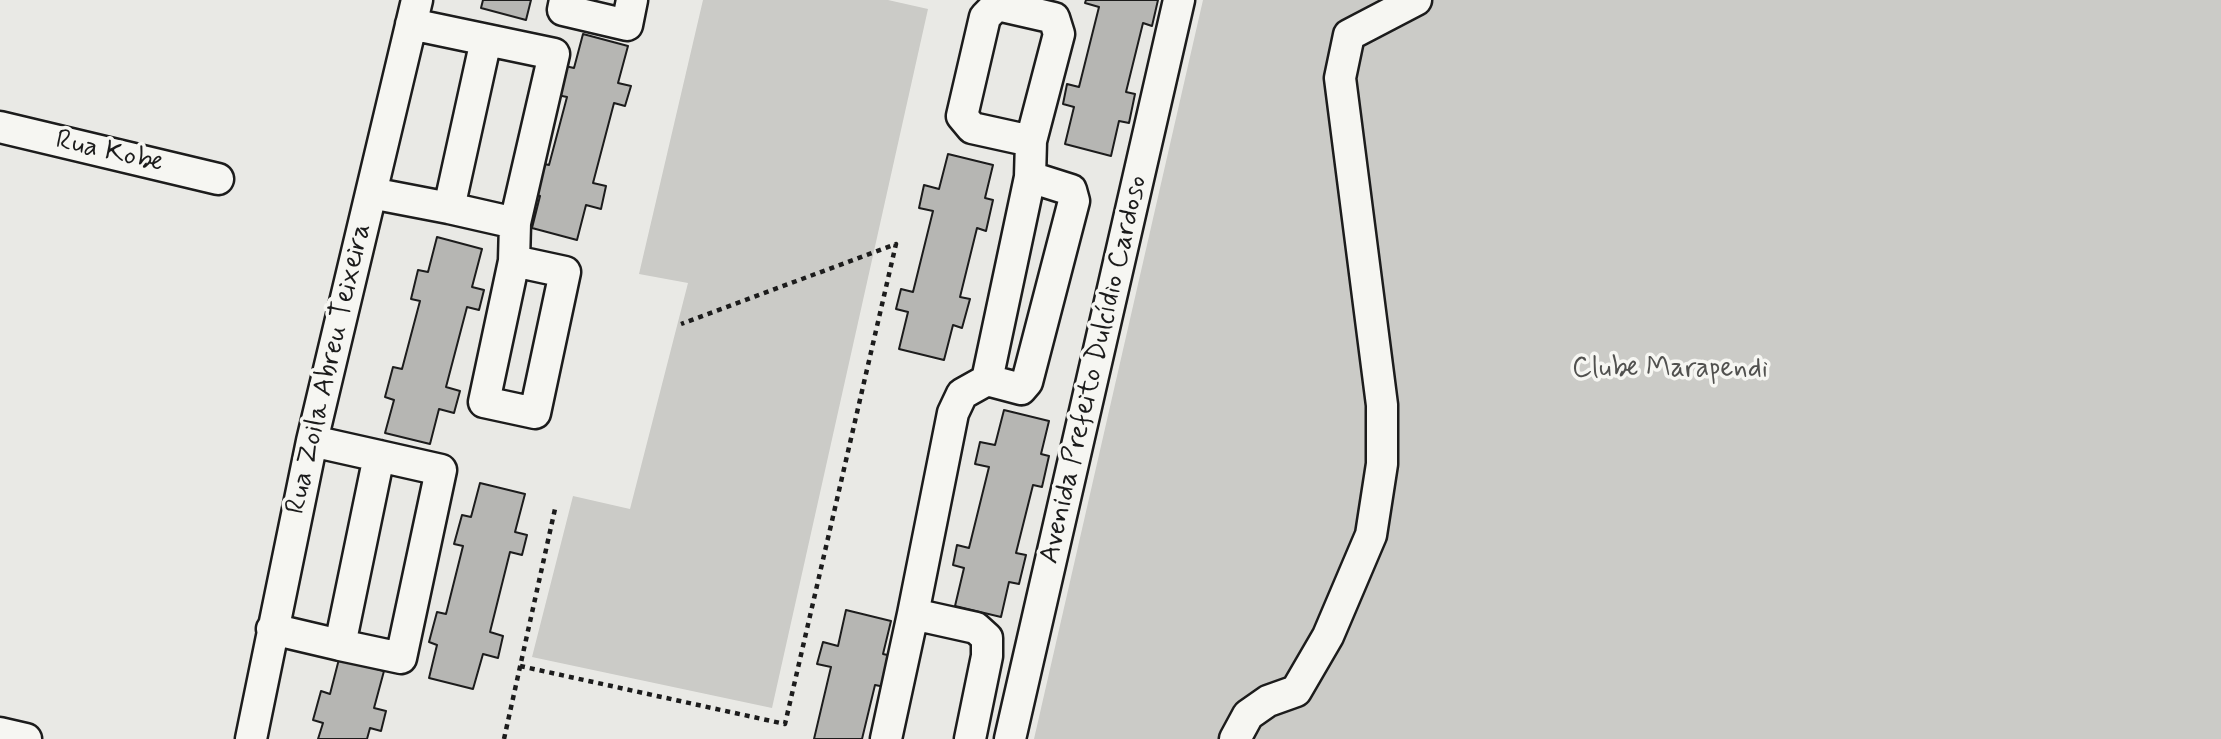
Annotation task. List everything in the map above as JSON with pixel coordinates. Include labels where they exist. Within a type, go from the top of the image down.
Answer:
[{"type":"street","points":[[514,261],[565,272],[535,413],[484,402],[514,261],[515,223],[564,5],[627,25],[632,0]]},
{"type":"street","name":"Avenida Prefeito Dulcídio Cardoso","points":[[1010,739],[1179,0]]},
{"type":"street","points":[[1235,739],[1248,715],[1268,701],[1296,691],[1328,636],[1371,536],[1382,464],[1382,405],[1340,78],[1349,35],[1416,0]]},
{"type":"street","points":[[987,380],[1030,177],[1031,141],[1059,34],[1054,18],[997,5],[985,17],[962,116],[972,128],[1031,141]]},
{"type":"street","points":[[414,12],[486,40],[554,54]]},
{"type":"street","name":"Rua Zoila Abreu Teixeira","points":[[251,739],[313,441],[414,12]]},
{"type":"street","points":[[449,208],[486,40]]},
{"type":"street","name":"Rua Kobe","points":[[0,127],[218,179]]},
{"type":"street","points":[[886,739],[953,413],[962,394],[987,380],[1021,388],[1027,382],[1074,201],[1071,190],[1030,177]]},
{"type":"street","points":[[371,193],[515,223]]},
{"type":"street","points":[[272,629],[401,657],[441,470],[313,441]]},
{"type":"street","points":[[340,645],[379,456]]},
{"type":"street","points":[[913,614],[976,628],[987,638],[987,656],[970,739]]},
{"type":"street","points":[[0,733],[26,739]]},
{"type":"path","points":[[520,666],[785,724],[895,244],[681,324]]},
{"type":"path","points":[[504,739],[555,509]]},
{"type":"green space","points":[[703,0],[888,0],[928,9],[772,708],[532,657],[573,496],[630,509],[688,283],[639,274]]},
{"type":"green space","name":"Clube Marapendi","points":[[1203,0],[2221,0],[2221,739],[1034,739]]},
{"type":"building","points":[[483,0],[531,0],[526,20],[481,8]]},
{"type":"building","points":[[1086,0],[1158,0],[1152,26],[1143,23],[1126,92],[1135,94],[1129,123],[1119,121],[1111,156],[1065,144],[1074,107],[1063,104],[1067,84],[1079,87],[1099,7],[1085,3]]},
{"type":"building","points":[[583,34],[628,46],[618,83],[631,86],[625,106],[614,103],[593,183],[606,186],[601,209],[586,205],[577,240],[532,228],[540,196],[532,193],[540,163],[549,165],[567,97],[557,95],[565,66],[574,68]]},
{"type":"building","points":[[948,154],[993,165],[985,198],[993,200],[986,231],[977,228],[960,297],[970,299],[962,328],[953,325],[944,360],[899,349],[908,312],[896,309],[901,289],[913,292],[933,211],[919,208],[924,185],[939,189]]},
{"type":"building","points":[[437,237],[482,249],[472,287],[484,290],[479,310],[467,307],[446,387],[460,391],[454,413],[439,409],[430,444],[385,433],[394,400],[385,397],[393,367],[402,369],[420,301],[411,299],[418,270],[428,272]]},
{"type":"building","points":[[1004,410],[1049,421],[1041,454],[1049,456],[1042,487],[1033,485],[1016,553],[1026,555],[1019,584],[1009,582],[1001,617],[955,606],[964,568],[953,565],[957,545],[969,548],[989,467],[975,464],[980,442],[995,445]]},
{"type":"building","points":[[480,483],[525,494],[515,532],[527,535],[522,555],[510,552],[490,632],[503,636],[498,658],[483,654],[473,689],[429,678],[437,645],[429,642],[437,612],[446,614],[463,546],[454,544],[462,515],[471,517]]},
{"type":"building","points":[[846,610],[891,621],[883,654],[892,656],[885,687],[875,685],[862,739],[814,739],[831,667],[817,664],[823,642],[838,646]]},
{"type":"building","points":[[339,659],[384,671],[374,708],[386,711],[381,731],[370,728],[367,739],[318,739],[323,723],[313,720],[321,691],[330,694]]}]
